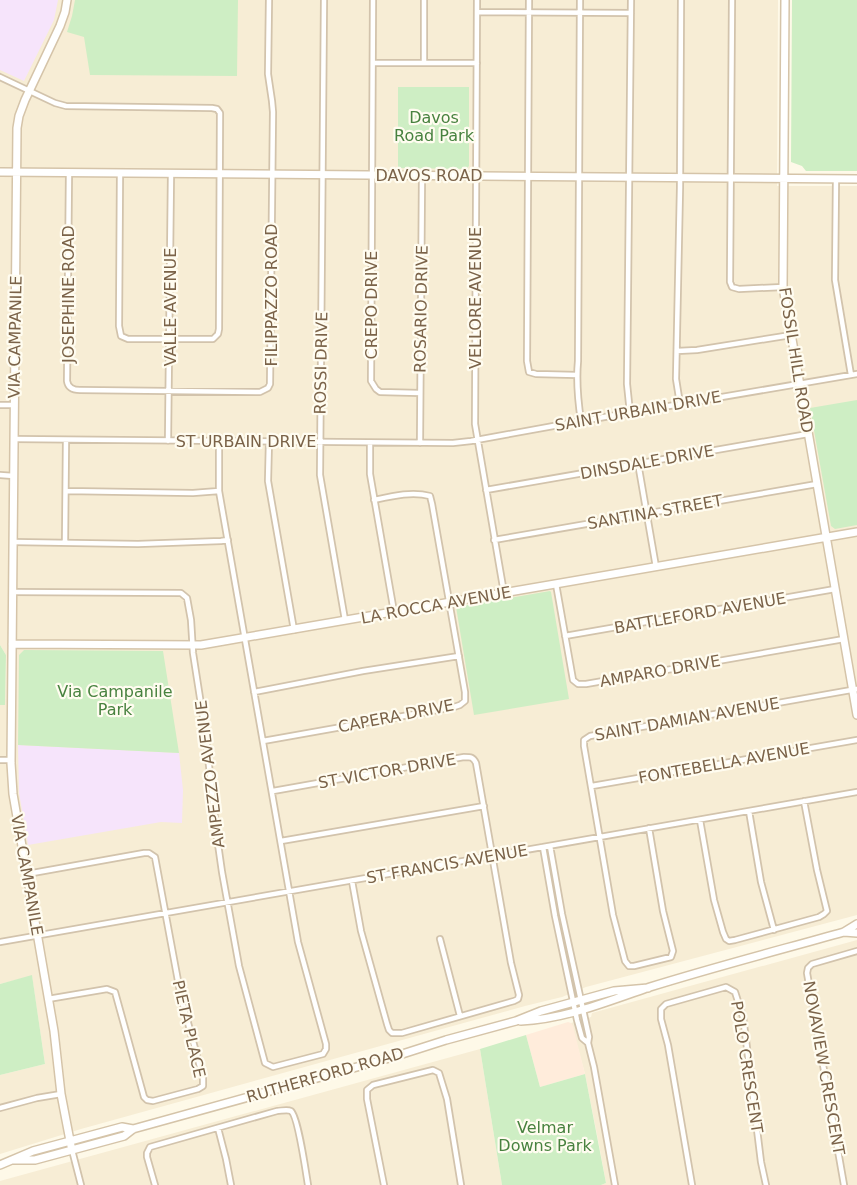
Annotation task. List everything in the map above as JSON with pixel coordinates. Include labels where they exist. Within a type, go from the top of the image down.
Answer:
[{"type":"street","name":"VIA CAMPANILE","points":[[67,0],[60,26],[21,111],[18,123],[11,760],[13,794],[54,1031],[61,1094],[71,1146]]},
{"type":"street","points":[[269,0],[268,74],[272,101],[272,174]]},
{"type":"street","name":"ROSSI DRIVE","points":[[324,0],[320,475],[345,621]]},
{"type":"street","name":"CREPO DRIVE","points":[[374,0],[371,381],[375,389],[380,392],[420,393]]},
{"type":"street","points":[[424,0],[424,63]]},
{"type":"street","name":"VELLORE AVENUE","points":[[477,0],[475,424],[504,593]]},
{"type":"street","points":[[530,0],[527,361],[529,372],[536,374],[577,375]]},
{"type":"street","points":[[580,0],[577,397],[581,421]]},
{"type":"street","points":[[630,413],[627,384],[631,0]]},
{"type":"street","points":[[680,404],[677,383],[677,351],[681,0]]},
{"type":"street","points":[[732,0],[730,282],[735,289],[783,287]]},
{"type":"street","name":"FOSSIL HILL ROAD","points":[[785,0],[783,287],[835,589],[855,690],[857,716]]},
{"type":"street","points":[[477,12],[631,13]]},
{"type":"street","points":[[373,63],[477,63]]},
{"type":"street","points":[[0,78],[55,103],[72,107],[213,108],[220,113],[218,334],[213,339],[128,339],[119,332],[120,173]]},
{"type":"street","name":"DAVOS ROAD","points":[[0,172],[857,179]]},
{"type":"street","name":"JOSEPHINE ROAD","points":[[69,172],[67,384],[74,390],[169,391]]},
{"type":"street","name":"VALLE AVENUE","points":[[168,441],[171,173]]},
{"type":"street","name":"FILIPPAZZO ROAD","points":[[169,391],[260,392],[270,384],[272,174]]},
{"type":"street","name":"ROSARIO DRIVE","points":[[420,443],[422,175]]},
{"type":"street","points":[[836,179],[835,280],[854,374]]},
{"type":"street","points":[[677,351],[791,335]]},
{"type":"street","name":"SAINT URBAIN DRIVE","points":[[477,440],[854,374]]},
{"type":"street","points":[[0,405],[15,405]]},
{"type":"street","name":"DINSDALE DRIVE","points":[[486,490],[808,434]]},
{"type":"street","name":"ST URBAIN DRIVE","points":[[14,439],[420,443],[477,440]]},
{"type":"street","points":[[65,543],[66,440]]},
{"type":"street","points":[[219,440],[219,491],[289,891]]},
{"type":"street","points":[[269,441],[268,481],[294,630]]},
{"type":"street","points":[[370,442],[370,474],[394,612]]},
{"type":"street","points":[[638,463],[656,567]]},
{"type":"street","points":[[0,475],[14,476]]},
{"type":"street","name":"SANTINA STREET","points":[[494,540],[817,484]]},
{"type":"street","points":[[66,491],[193,494],[219,491]]},
{"type":"street","name":"CAPERA DRIVE","points":[[263,741],[460,705],[466,698],[430,496],[402,495],[374,500]]},
{"type":"street","name":"LA ROCCA AVENUE","points":[[12,644],[192,646],[857,532]]},
{"type":"street","points":[[13,542],[138,544],[228,540]]},
{"type":"street","name":"AMPARO DRIVE","points":[[556,584],[573,680],[578,684],[844,639]]},
{"type":"street","name":"BATTLEFORD AVENUE","points":[[566,636],[835,589]]},
{"type":"street","name":"AMPEZZO AVENUE","points":[[13,592],[181,593],[187,597],[205,730],[216,837],[239,966],[265,1063],[270,1067],[323,1054],[326,1049],[301,956],[289,891]]},
{"type":"street","points":[[254,692],[363,671],[459,656]]},
{"type":"street","name":"SAINT DAMIAN AVENUE","points":[[649,828],[663,911],[673,951],[670,957],[629,966],[625,961],[613,915],[584,740],[590,736],[855,690]]},
{"type":"street","name":"FONTEBELLA AVENUE","points":[[591,786],[857,740]]},
{"type":"street","name":"ST VICTOR DRIVE","points":[[273,791],[471,757],[474,759],[511,963],[519,995],[514,1001],[460,1016]]},
{"type":"street","points":[[0,760],[11,760]]},
{"type":"street","name":"ST FRANCIS AVENUE","points":[[0,942],[857,792]]},
{"type":"street","points":[[700,820],[714,900],[726,939],[735,940],[819,917],[827,911],[804,801]]},
{"type":"street","points":[[281,841],[484,806]]},
{"type":"street","points":[[749,811],[761,882],[774,930]]},
{"type":"street","points":[[550,846],[578,1001],[582,1038],[588,1043],[594,1067],[615,1185]]},
{"type":"street","points":[[543,847],[557,925],[578,1001]]},
{"type":"street","points":[[27,874],[149,853],[155,857],[165,913]]},
{"type":"street","points":[[352,881],[361,931],[389,1030],[392,1033],[398,1034],[460,1016],[440,939]]},
{"type":"street","name":"PIETA PLACE","points":[[48,999],[111,989],[117,996],[144,1097],[153,1101],[201,1088],[203,1078],[181,997],[165,913]]},
{"type":"street","name":"RUTHERFORD ROAD","points":[[516,1021],[543,1020],[616,1000],[648,988],[844,932],[857,924]]},
{"type":"street","name":"RUTHERFORD ROAD","points":[[844,932],[857,933]]},
{"type":"street","name":"NOVAVIEW CRESCENT","points":[[844,1185],[807,973],[812,964],[857,951]]},
{"type":"street","name":"POLO CRESCENT","points":[[692,1185],[661,1009],[666,1004],[726,987],[735,992],[742,1017],[766,1185]]},
{"type":"street","name":"RUTHERFORD ROAD","points":[[0,1165],[33,1151],[71,1146],[122,1127],[133,1129],[393,1057],[614,991],[648,988]]},
{"type":"street","points":[[384,1185],[367,1090],[373,1085],[433,1070],[439,1073],[445,1090],[461,1185]]},
{"type":"street","points":[[0,1108],[61,1094]]},
{"type":"street","points":[[155,1185],[147,1157],[150,1147],[277,1112],[291,1111],[300,1137],[308,1185]]},
{"type":"street","points":[[218,1128],[231,1185]]},
{"type":"street","points":[[71,1146],[81,1185]]},
{"type":"shaded area","points":[[0,0],[778,0],[777,186],[857,186],[857,915],[586,987],[562,997],[81,1129],[0,1154],[0,1075],[45,1064],[32,976],[0,984],[0,705],[5,704],[6,655],[0,645]]},
{"type":"shaded area","points":[[0,0],[58,0],[54,20],[24,81],[0,70]]},
{"type":"shaded area","points":[[18,745],[179,753],[183,790],[182,823],[161,822],[28,845],[19,793]]},
{"type":"shaded area","points":[[857,940],[857,1185],[601,1185],[606,1183],[599,1145],[585,1074],[571,1023],[591,1017],[592,1013]]},
{"type":"shaded area","points":[[568,1022],[573,1026],[585,1074],[540,1087],[526,1035]]},
{"type":"shaded area","points":[[480,1049],[502,1185],[0,1185],[0,1181]]},
{"type":"green space","points":[[75,0],[238,0],[237,76],[90,75],[84,37],[67,32]]},
{"type":"green space","points":[[792,0],[857,0],[857,171],[806,171],[802,166],[791,162]]},
{"type":"green space","name":"Davos Road Park","points":[[398,87],[469,87],[469,166],[466,169],[398,168]]},
{"type":"green space","points":[[857,400],[857,525],[835,529],[831,526],[810,408]]},
{"type":"green space","points":[[550,591],[569,699],[474,715],[456,607]]},
{"type":"green space","points":[[0,645],[6,655],[5,705],[0,705]]},
{"type":"green space","name":"Via Campanile Park","points":[[24,650],[163,651],[179,753],[18,745],[19,655]]},
{"type":"green space","points":[[32,975],[45,1064],[0,1075],[0,984]]},
{"type":"green space","name":"Velmar Downs Park","points":[[526,1035],[540,1087],[585,1074],[606,1183],[601,1185],[502,1185],[480,1049]]}]
